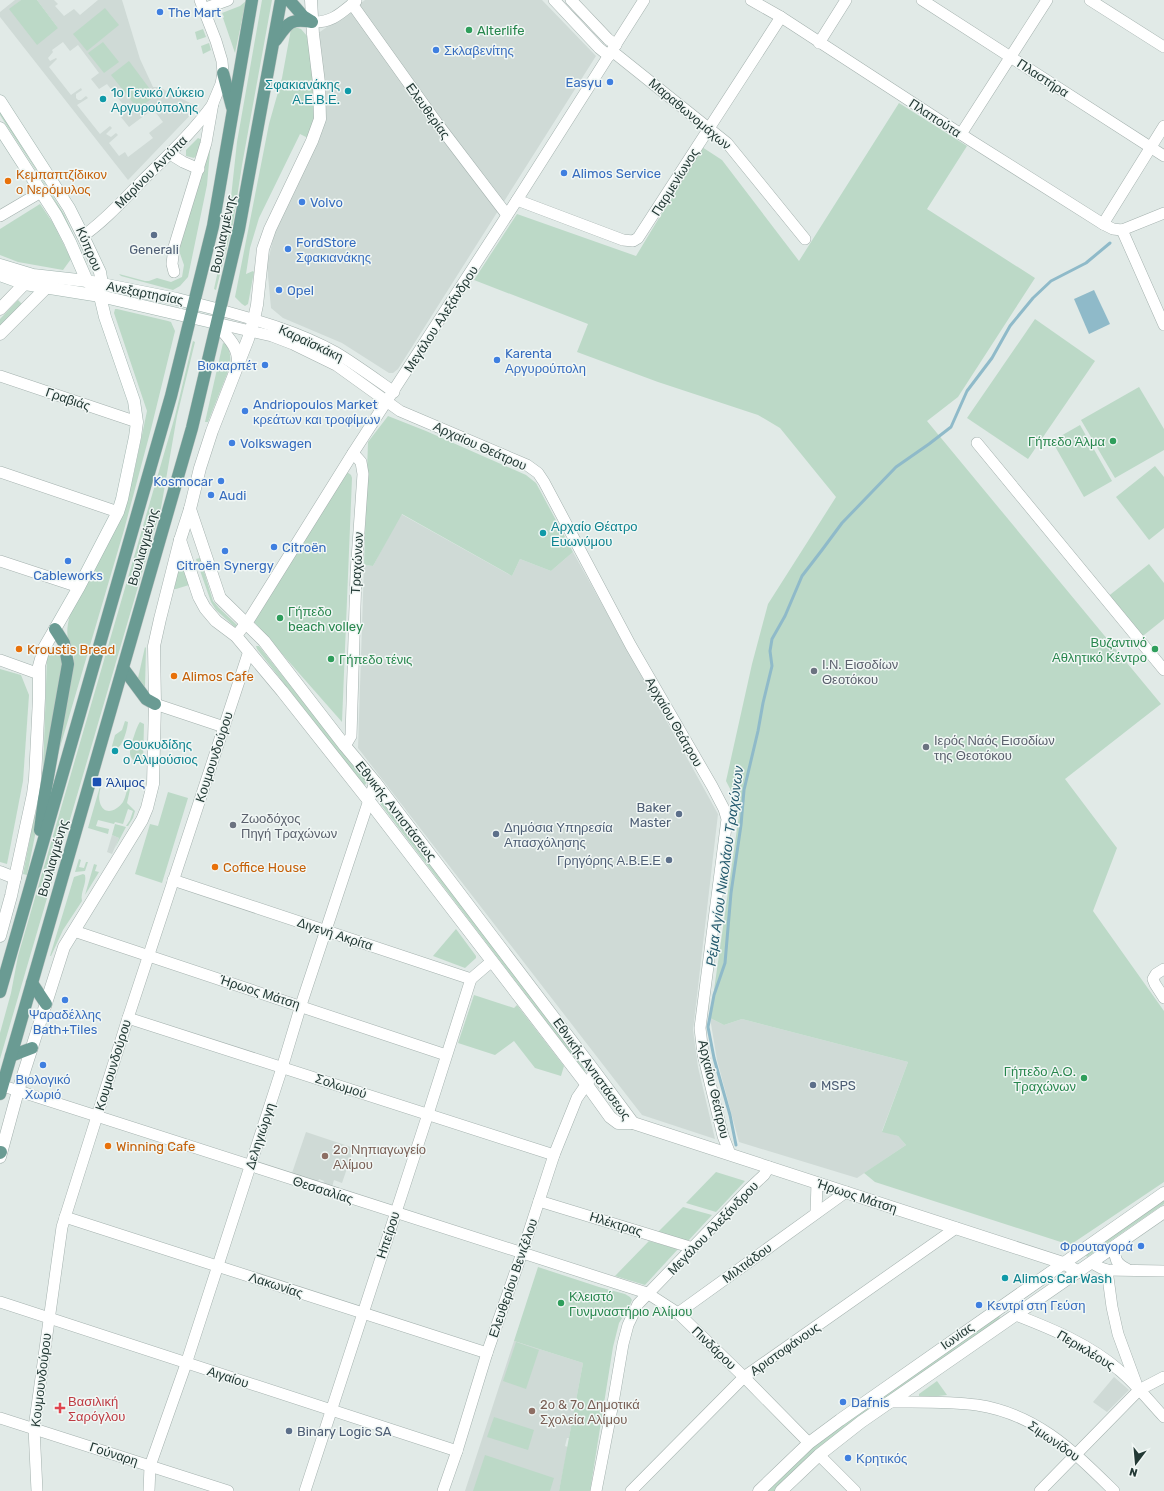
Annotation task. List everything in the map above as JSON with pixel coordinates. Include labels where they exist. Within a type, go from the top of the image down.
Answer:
[{"type":"main road","name":"Βουλιαγμένης","points":[[0,992],[163,426],[213,226],[252,0]]},
{"type":"main road","name":"Βουλιαγμένης","points":[[1,1088],[192,428],[239,229],[281,0]]},
{"type":"main road","points":[[289,0],[303,16],[312,22]]},
{"type":"main road","points":[[274,41],[286,25],[293,21],[300,20],[312,22]]},
{"type":"main road","points":[[223,73],[233,110]]},
{"type":"main road","points":[[35,869],[44,799],[68,664],[64,643],[55,629]]},
{"type":"main road","points":[[123,668],[146,699],[155,704]]},
{"type":"main road","points":[[32,983],[46,1004]]},
{"type":"main road","points":[[11,1056],[32,1048]]},
{"type":"street","points":[[174,272],[172,264],[174,247],[199,169],[210,129],[213,103],[219,89],[223,73],[222,61],[216,41],[202,4],[228,0]]},
{"type":"street","points":[[0,1154],[18,1091],[64,947],[142,820],[147,808],[153,784],[155,704],[154,646],[160,619],[202,460],[253,325],[257,305],[263,249],[270,229],[312,141],[320,119],[319,83],[311,0]]},
{"type":"street","name":"Μαραθωνομάχων","points":[[554,0],[599,48],[613,51],[727,143],[806,240]]},
{"type":"street","name":"Μαραθωνομάχων","points":[[571,0],[608,39],[613,51]]},
{"type":"street","name":"Μεγάλου Αλεξάνδρου","points":[[236,636],[246,623],[613,51],[644,0]]},
{"type":"street","name":"Πλαπούτα","points":[[750,0],[781,17],[819,43],[1102,224],[1113,229],[1122,230]]},
{"type":"street","points":[[819,43],[846,0]]},
{"type":"street","name":"Πλαστήρα","points":[[922,0],[1164,156]]},
{"type":"street","points":[[961,134],[1047,0]]},
{"type":"street","points":[[1090,0],[1164,47]]},
{"type":"street","points":[[312,22],[328,21],[355,2]]},
{"type":"street","name":"Ελευθερίας","points":[[355,2],[437,123],[507,216]]},
{"type":"street","name":"Παρμενίωνος","points":[[517,200],[622,240],[633,241],[641,234],[781,17]]},
{"type":"street","name":"Κύπρου","points":[[0,101],[69,208],[100,272],[105,317],[134,401],[137,422],[128,471],[118,512],[41,657],[35,778],[15,878],[0,936]]},
{"type":"street","name":"Μαρίνου Αντύπα","points":[[83,236],[112,212],[170,154],[213,103]]},
{"type":"street","points":[[1102,224],[1164,126]]},
{"type":"street","name":"Κύπρου","points":[[0,128],[65,231],[87,281]]},
{"type":"street","points":[[170,154],[199,169]]},
{"type":"street","points":[[0,216],[41,192]]},
{"type":"street","points":[[1164,213],[1122,230],[1164,325]]},
{"type":"street","name":"Ανεξαρτησίας","points":[[0,265],[46,288],[101,290],[194,303],[220,310]]},
{"type":"street","name":"Ανεξαρτησίας","points":[[0,275],[29,279],[55,278],[87,281],[101,290],[190,318],[216,323]]},
{"type":"street","points":[[0,334],[55,278]]},
{"type":"street","points":[[0,309],[29,279]]},
{"type":"street","name":"Καραϊσκάκη","points":[[220,310],[253,325],[272,336],[293,344],[336,365],[387,402]]},
{"type":"street","points":[[216,323],[237,350],[237,369]]},
{"type":"street","name":"Καραϊσκάκη","points":[[216,323],[253,325],[289,330],[335,352],[394,392]]},
{"type":"street","name":"Γραβιάς","points":[[0,376],[137,422]]},
{"type":"street","name":"Αρχαίου Θεάτρου","points":[[387,402],[400,411],[527,465],[538,473],[552,495],[631,646],[724,809],[727,819],[726,832],[700,1028],[703,1054],[723,1136],[730,1154]]},
{"type":"street","points":[[977,443],[1164,670]]},
{"type":"street","name":"Τραχώνων","points":[[345,746],[351,736],[356,574],[363,474],[361,462],[354,453]]},
{"type":"street","points":[[0,472],[118,512]]},
{"type":"street","name":"Εθνικής Αντιστάσεως","points":[[190,509],[217,593],[229,608],[264,641],[345,746],[375,782],[632,1122]]},
{"type":"street","name":"Εθνικής Αντιστάσεως","points":[[180,540],[199,597],[205,608],[216,621],[236,636],[249,651],[369,801],[610,1117],[618,1123],[632,1122]]},
{"type":"street","points":[[0,561],[79,587]]},
{"type":"street","name":"Κουμουνδούρου","points":[[36,1491],[34,1428],[60,1235],[148,955],[249,651]]},
{"type":"street","points":[[0,660],[39,674]]},
{"type":"street","points":[[155,704],[224,727]]},
{"type":"street","name":"Δεληγιώργη","points":[[149,1491],[150,1466],[186,1364],[301,1005],[375,782]]},
{"type":"street","points":[[0,872],[15,878]]},
{"type":"street","name":"Διγενή Ακρίτα","points":[[173,880],[470,979]]},
{"type":"street","name":"Ήρωος Μάτση","points":[[74,931],[301,1005],[446,1055]]},
{"type":"street","points":[[470,979],[492,961]]},
{"type":"street","points":[[1164,969],[1156,974],[1153,979],[1164,998]]},
{"type":"street","name":"Ηπείρου","points":[[305,1491],[362,1312],[428,1114],[470,979]]},
{"type":"street","name":"Σολωμού","points":[[128,1018],[554,1155]]},
{"type":"street","name":"Ελευθερίου Βενιζέλου","points":[[443,1491],[487,1353],[554,1155],[577,1098],[595,1072]]},
{"type":"street","name":"Θεσσαλίας","points":[[1,1088],[18,1091],[647,1293]]},
{"type":"street","name":"Ήρωος Μάτση","points":[[632,1122],[1063,1263],[1079,1272]]},
{"type":"street","name":"Μεγάλου Αλεξάνδρου","points":[[596,1491],[623,1344],[628,1325],[638,1304],[647,1293],[764,1175],[769,1167]]},
{"type":"street","points":[[816,1213],[817,1183]]},
{"type":"street","name":"Μιλτιάδου","points":[[678,1313],[846,1192]]},
{"type":"street","name":"Ιωνίας","points":[[760,1491],[809,1443],[866,1400],[1164,1193]]},
{"type":"street","name":"Ηλέκτρας","points":[[539,1201],[693,1248]]},
{"type":"street","name":"Ιωνίας","points":[[781,1491],[819,1455],[861,1422],[1164,1212]]},
{"type":"street","name":"Λακωνίας","points":[[65,1218],[487,1353]]},
{"type":"street","name":"Αριστοφάνους","points":[[631,1491],[744,1377],[956,1228]]},
{"type":"street","points":[[1115,1246],[1115,1259],[1119,1265],[1127,1269]]},
{"type":"street","points":[[1092,1263],[1107,1270],[1127,1269],[1164,1271]]},
{"type":"street","points":[[1107,1270],[1112,1307],[1118,1334],[1138,1389]]},
{"type":"street","name":"Πινδάρου","points":[[647,1293],[678,1313],[809,1443]]},
{"type":"street","name":"Αιγαίου","points":[[0,1302],[186,1364],[457,1451]]},
{"type":"street","name":"Περικλέους","points":[[1016,1316],[1052,1330],[1089,1349],[1120,1370],[1164,1416]]},
{"type":"street","points":[[1040,1491],[1138,1389],[1164,1377]]},
{"type":"street","name":"Σιμωνίδου","points":[[889,1402],[977,1405],[1021,1418],[1039,1427],[1076,1454],[1114,1491]]},
{"type":"street","name":"Γούναρη","points":[[0,1418],[228,1491]]},
{"type":"street","points":[[819,1455],[855,1491]]},
{"type":"shaded area","points":[[15,0],[21,0],[10,9],[58,28],[37,0],[54,0],[58,4],[55,6],[64,16],[74,9],[80,15],[98,0],[122,0],[140,59],[153,87],[159,87],[198,107],[128,180],[0,17],[0,12]],"holes":[[[63,42],[70,51],[78,45],[99,73],[91,79],[99,89],[107,84],[128,111],[121,117],[129,127],[153,109],[163,122],[149,133],[153,138],[128,157],[125,152],[119,156],[109,143],[118,135],[116,133],[111,137],[106,134],[112,128],[110,126],[100,134],[77,105],[88,98],[86,96],[81,100],[76,98],[76,94],[82,90],[81,88],[71,95],[49,67],[57,59],[56,58],[50,61],[48,58],[53,52],[52,50]]]},
{"type":"shaded area","points":[[365,0],[542,0],[596,56],[398,369],[393,373],[389,373],[342,343],[283,318],[271,308],[267,265],[275,231],[320,137],[326,109],[317,34]]},
{"type":"shaded area","points":[[401,514],[512,576],[520,559],[551,571],[573,552],[718,814],[693,1030],[698,1067],[715,1139],[642,1115],[358,748],[364,565],[373,566]]},
{"type":"shaded area","points":[[112,835],[119,838],[112,854],[107,852]]},
{"type":"shaded area","points":[[710,1018],[724,1025],[742,1019],[908,1062],[882,1131],[898,1136],[906,1145],[857,1178],[739,1142],[717,1060]]},
{"type":"shaded area","name":"2ο Νηπιαγωγείο Αλίμου","points":[[306,1132],[354,1148],[342,1183],[334,1180],[332,1187],[323,1184],[324,1181],[319,1179],[318,1182],[292,1173]]},
{"type":"shaded area","name":"2ο & 7ο Δημοτικά Σχολεία Αλίμου","points":[[514,1341],[583,1363],[569,1438],[567,1438],[565,1446],[568,1447],[559,1491],[465,1491]]},
{"type":"shaded area","points":[[1114,1377],[1129,1390],[1107,1412],[1093,1402]]},
{"type":"green space","points":[[21,0],[37,0],[58,28],[37,45],[9,9]]},
{"type":"green space","points":[[262,0],[272,0],[242,165],[233,224],[216,290],[214,289],[228,225],[237,142]]},
{"type":"green space","points":[[246,1],[235,53],[222,13],[240,6]]},
{"type":"green space","points":[[105,8],[119,25],[87,51],[73,34]]},
{"type":"green space","points":[[295,27],[301,29],[307,36],[317,91],[317,120],[310,139],[300,134],[259,218],[250,248],[246,274],[253,271],[254,272],[248,304],[245,306],[235,297],[269,124],[282,78],[291,29]]},
{"type":"green space","points":[[203,29],[206,37],[197,40],[195,32]]},
{"type":"green space","points":[[103,42],[119,62],[104,73],[88,53]]},
{"type":"green space","points":[[209,43],[211,50],[203,54],[201,46]]},
{"type":"green space","points":[[129,61],[155,96],[138,109],[111,75]]},
{"type":"green space","points":[[899,103],[967,146],[927,209],[1035,278],[958,397],[927,421],[1161,704],[1065,779],[1117,848],[1093,911],[1164,1011],[1164,1182],[1070,1245],[875,1182],[864,1173],[906,1145],[898,1136],[882,1132],[908,1062],[742,1019],[724,1025],[710,1018],[740,808],[726,781],[752,664],[768,604],[836,497],[780,428],[758,415],[658,382],[577,352],[588,324],[474,280],[517,214],[636,256],[702,147],[722,160],[799,261]]},
{"type":"green space","points":[[217,111],[210,151],[207,185],[188,277],[180,286],[173,290],[121,276],[119,274],[145,281],[157,278],[171,282],[182,277],[184,265],[177,245],[206,154]]},
{"type":"green space","points":[[0,112],[64,214],[78,245],[58,207],[0,115]]},
{"type":"green space","points":[[198,138],[202,140],[196,156],[194,158],[186,156],[186,150]]},
{"type":"green space","points":[[40,204],[53,223],[71,259],[63,270],[18,262],[0,255],[0,229]]},
{"type":"green space","points":[[18,300],[22,304],[0,327],[0,319]]},
{"type":"green space","points":[[115,309],[171,322],[175,331],[124,530],[56,761],[74,656],[67,634],[70,613],[74,599],[119,523],[133,478],[147,411],[114,313]]},
{"type":"green space","points":[[1035,319],[1095,361],[1028,459],[967,418]]},
{"type":"green space","points":[[193,341],[195,342],[177,416],[161,508],[0,1059],[0,1033],[11,993],[18,956],[175,416]]},
{"type":"green space","points":[[223,343],[227,345],[229,351],[229,369],[208,422],[205,422]]},
{"type":"green space","points":[[1139,387],[1164,429],[1164,450],[1115,478],[1081,420]]},
{"type":"green space","points":[[388,416],[526,475],[536,483],[573,552],[551,571],[520,559],[512,576],[402,514],[373,566],[364,565],[368,442]]},
{"type":"green space","points":[[1080,425],[1112,481],[1084,497],[1052,441]]},
{"type":"green space","points":[[1155,466],[1164,477],[1164,528],[1149,540],[1116,497]]},
{"type":"green space","points":[[347,472],[352,478],[342,722],[254,622]]},
{"type":"green space","points":[[200,558],[213,601],[238,626],[236,628],[216,610],[211,602],[196,559]]},
{"type":"green space","points":[[1149,564],[1164,583],[1164,619],[1139,639],[1106,598]]},
{"type":"green space","points":[[184,570],[189,585],[174,589],[178,571]]},
{"type":"green space","points":[[256,646],[259,646],[367,782],[365,785],[257,649]]},
{"type":"green space","points":[[145,647],[146,648],[145,687],[138,678]]},
{"type":"green space","points":[[55,648],[64,656],[44,791],[27,875],[23,874],[43,772],[47,656]]},
{"type":"green space","points":[[0,669],[21,675],[29,695],[23,781],[7,864],[0,862]]},
{"type":"green space","points":[[125,721],[128,722],[124,738],[120,746],[114,750],[112,746],[115,735],[122,730]]},
{"type":"green space","points":[[140,722],[144,724],[143,763],[141,763],[138,755],[136,755],[136,764],[130,753],[134,736]]},
{"type":"green space","points":[[103,776],[99,799],[104,810],[114,810],[123,802],[128,784],[131,785],[127,803],[135,811],[128,826],[126,826],[133,811],[128,809],[123,824],[115,822],[114,824],[98,820],[96,826],[109,829],[108,834],[88,828]]},
{"type":"green space","points":[[168,792],[188,798],[162,883],[135,874],[150,824],[158,826]]},
{"type":"green space","points":[[381,799],[586,1067],[585,1071],[379,802]]},
{"type":"green space","points":[[115,824],[126,827],[115,848],[119,838],[112,835]]},
{"type":"green space","points":[[79,859],[81,860],[79,867],[84,868],[86,862],[88,862],[85,871],[75,872]]},
{"type":"green space","points":[[94,864],[97,865],[95,871],[99,872],[85,895]]},
{"type":"green space","points":[[83,874],[85,875],[85,878],[82,901],[63,930],[50,956],[74,877]]},
{"type":"green space","points":[[456,929],[476,956],[476,958],[465,968],[433,956]]},
{"type":"green space","points":[[474,995],[514,1008],[517,1005],[564,1066],[561,1076],[535,1068],[514,1041],[495,1055],[458,1043]]},
{"type":"green space","points":[[716,1172],[745,1181],[716,1212],[686,1203]]},
{"type":"green space","points":[[1164,1198],[1164,1204],[1087,1257],[1084,1253]]},
{"type":"green space","points":[[683,1207],[712,1215],[688,1241],[658,1232]]},
{"type":"green space","points":[[649,1241],[678,1249],[645,1285],[615,1276]]},
{"type":"green space","points":[[538,1267],[625,1294],[632,1300],[619,1323],[613,1347],[590,1491],[559,1491],[583,1363],[514,1341]]},
{"type":"green space","points":[[1001,1314],[998,1321],[813,1453],[775,1491],[767,1491],[809,1449]]},
{"type":"green space","points":[[516,1342],[539,1350],[526,1389],[503,1381]]},
{"type":"green space","points":[[937,1381],[947,1395],[921,1398],[919,1396],[919,1394]]},
{"type":"green space","points":[[494,1417],[534,1430],[528,1450],[487,1437]]},
{"type":"green space","points":[[485,1455],[554,1478],[550,1491],[473,1491]]},
{"type":"water","points":[[1094,290],[1110,324],[1089,334],[1074,299]]},
{"type":"waterway","name":"Ρέμα Αγίου Νικολάου Τραχώνων","points":[[736,1145],[730,1115],[714,1058],[708,1027],[714,995],[725,963],[731,893],[741,825],[744,790],[772,666],[770,651],[772,639],[785,616],[802,576],[842,523],[896,467],[951,427],[967,391],[992,358],[1010,326],[1033,298],[1051,281],[1086,263],[1110,243]]},
{"type":"place","name":"The Mart","points":[[160,12]]},
{"type":"place","name":"Alterlife","points":[[469,30]]},
{"type":"place","name":"Σκλαβενίτης","points":[[436,50]]},
{"type":"place","name":"Easyu","points":[[610,82]]},
{"type":"place","name":"Σφακιανάκης Α.Ε.Β.Ε.","points":[[348,91]]},
{"type":"place","name":"1ο Γενικό Λύκειο Αργυρούπολης","points":[[103,99]]},
{"type":"place","name":"Alimos Service","points":[[564,173]]},
{"type":"place","name":"Κεμπαπτζίδικον ο Νερόμυλος","points":[[8,181]]},
{"type":"place","name":"Volvo","points":[[302,202]]},
{"type":"place","name":"Generali","points":[[154,235]]},
{"type":"place","name":"FordStore Σφακιανάκης","points":[[288,249]]},
{"type":"place","name":"Opel","points":[[279,290]]},
{"type":"place","name":"Karenta Αργυρούπολη","points":[[497,360]]},
{"type":"place","name":"Βιοκαρπέτ","points":[[265,365]]},
{"type":"place","name":"Andriopoulos Market κρεάτων και τροφίμων","points":[[245,411]]},
{"type":"place","name":"Γήπεδο Άλμα","points":[[1113,441]]},
{"type":"place","name":"Volkswagen","points":[[232,443]]},
{"type":"place","name":"Kosmocar","points":[[221,481]]},
{"type":"place","name":"Audi","points":[[211,495]]},
{"type":"place","name":"Αρχαίο Θέατρο Ευωνύμου","points":[[543,533]]},
{"type":"place","name":"Citroën","points":[[274,547]]},
{"type":"place","name":"Citroën Synergy","points":[[225,551]]},
{"type":"place","name":"Cableworks","points":[[68,561]]},
{"type":"place","name":"Γήπεδο beach volley","points":[[280,618]]},
{"type":"place","name":"Kroustis Bread","points":[[19,649]]},
{"type":"place","name":"Βυζαντινό Αθλητικό Κέντρο","points":[[1155,649]]},
{"type":"place","name":"Γήπεδο τένις","points":[[331,659]]},
{"type":"place","name":"Ι.Ν. Εισοδίων Θεοτόκου","points":[[814,671]]},
{"type":"place","name":"Alimos Cafe","points":[[174,676]]},
{"type":"place","name":"Ιερός Ναός Εισοδίων της Θεοτόκου","points":[[926,747]]},
{"type":"place","name":"Θουκυδίδης ο Αλιμούσιος","points":[[115,751]]},
{"type":"place","name":"Άλιμος","points":[[97,782]]},
{"type":"place","name":"Baker Master","points":[[679,814]]},
{"type":"place","name":"Ζωοδόχος Πηγή Τραχώνων","points":[[233,825]]},
{"type":"place","name":"Δημόσια Υπηρεσία Απασχόλησης","points":[[496,834]]},
{"type":"place","name":"Γρηγόρης Α.Β.Ε.Ε","points":[[669,860]]},
{"type":"place","name":"Coffice House","points":[[215,867]]},
{"type":"place","name":"Ψαραδέλλης Bath+Tiles","points":[[65,1000]]},
{"type":"place","name":"Βιολογικό Χωριό","points":[[43,1065]]},
{"type":"place","name":"Γήπεδο Α.Ο. Τραχώνων","points":[[1084,1078]]},
{"type":"place","name":"MSPS","points":[[813,1085]]},
{"type":"place","name":"Winning Cafe","points":[[108,1146]]},
{"type":"place","name":"2ο Νηπιαγωγείο Αλίμου","points":[[325,1156]]},
{"type":"place","name":"Φρουταγορά","points":[[1141,1246]]},
{"type":"place","name":"Alimos Car Wash","points":[[1005,1278]]},
{"type":"place","name":"Κλειστό Γυνμναστήριο Αλίμου","points":[[561,1303]]},
{"type":"place","name":"Κεντρί στη Γεύση","points":[[979,1305]]},
{"type":"place","name":"Dafnis","points":[[843,1402]]},
{"type":"place","name":"Βασιλική Σαρόγλου","points":[[60,1408]]},
{"type":"place","name":"2ο & 7ο Δημοτικά Σχολεία Αλίμου","points":[[532,1411]]},
{"type":"place","name":"Binary Logic SA","points":[[289,1431]]},
{"type":"place","name":"Κρητικός","points":[[848,1458]]}]
